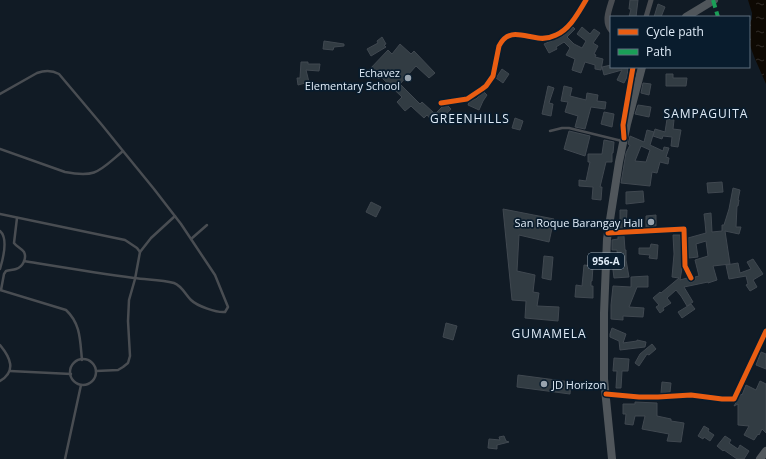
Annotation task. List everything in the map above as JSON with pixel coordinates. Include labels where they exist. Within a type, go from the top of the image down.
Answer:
[{"type":"highway","points":[[760,459],[766,451]]},
{"type":"main road","points":[[688,16],[714,0]]},
{"type":"main road","name":"956-A","points":[[612,459],[604,372],[604,313],[608,233],[624,140],[642,68]]},
{"type":"street","points":[[441,103],[467,99],[486,86],[493,76],[499,46],[506,37],[510,35],[523,34],[537,38],[545,38],[556,35],[562,32],[571,23],[586,0]]},
{"type":"street","points":[[610,30],[607,20],[612,0]]},
{"type":"street","points":[[646,16],[651,0]]},
{"type":"street","points":[[624,140],[623,125],[633,68]]},
{"type":"street","points":[[608,233],[684,229],[685,266],[691,278]]},
{"type":"street","points":[[606,394],[658,397],[691,395],[734,399],[766,332]]},
{"type":"lane","points":[[0,94],[37,73],[43,71],[55,72],[59,74],[154,189],[192,239],[215,275],[228,307],[225,312],[218,312],[195,303],[182,288],[176,284],[24,261]]},
{"type":"lane","points":[[550,131],[569,128],[624,140]]},
{"type":"lane","points":[[0,149],[65,172],[76,174],[92,174],[98,171],[122,151]]},
{"type":"lane","points":[[0,214],[125,240],[137,248],[140,252]]},
{"type":"lane","points":[[96,371],[118,370],[128,363],[130,356],[128,321],[129,300],[140,252],[151,238],[175,216]]},
{"type":"lane","points":[[17,218],[14,243],[24,252],[25,258],[18,268],[6,271],[0,290],[66,310],[73,316],[77,325],[82,360]]},
{"type":"lane","points":[[192,239],[207,225]]},
{"type":"lane","points":[[0,231],[3,234],[4,240],[0,269]]},
{"type":"lane","points":[[0,344],[8,355],[10,363],[10,371],[4,379],[0,381]]},
{"type":"lane","points":[[78,361],[89,361],[96,371],[94,380],[86,385],[81,385],[73,381],[71,367],[78,361]]},
{"type":"lane","points":[[10,371],[71,374]]},
{"type":"lane","points":[[65,459],[81,385]]},
{"type":"water","points":[[748,0],[766,0],[766,84],[750,46],[750,22],[752,19],[752,13]]},
{"type":"building","points":[[630,0],[638,0],[636,16],[629,16],[631,9],[629,9]]},
{"type":"building","points":[[658,4],[665,7],[661,16],[654,16]]},
{"type":"building","points":[[573,27],[575,29],[567,37],[574,44],[582,48],[586,41],[577,34],[582,27],[590,34],[594,29],[600,33],[593,43],[598,46],[594,54],[596,55],[595,57],[603,59],[601,70],[595,69],[595,65],[585,62],[581,73],[572,70],[575,59],[566,55],[570,48],[564,42],[556,47],[557,49],[549,53],[544,44],[563,36]]},
{"type":"building","points":[[382,37],[386,47],[371,56],[367,49],[378,43],[377,41]]},
{"type":"building","points":[[324,41],[344,44],[344,46],[334,47],[333,50],[323,49]]},
{"type":"building","points":[[400,44],[411,54],[414,51],[435,73],[429,78],[416,66],[400,84],[420,104],[422,102],[434,113],[442,107],[448,106],[451,109],[442,119],[440,118],[434,123],[427,115],[424,118],[411,106],[405,111],[397,102],[402,97],[381,77],[379,79],[369,70],[388,50],[392,54]]},
{"type":"building","points":[[301,62],[308,62],[308,64],[320,64],[319,71],[306,70],[309,82],[298,85],[297,78],[300,78]]},
{"type":"building","points":[[610,65],[610,68],[628,68],[627,77],[624,83],[617,80],[622,70],[604,75],[602,67]]},
{"type":"building","points":[[502,69],[509,74],[503,83],[496,78]]},
{"type":"building","points":[[666,74],[673,74],[673,78],[687,78],[686,86],[666,86]]},
{"type":"building","points":[[643,83],[651,84],[649,95],[641,93]]},
{"type":"building","points":[[548,86],[554,88],[549,103],[553,104],[551,116],[542,114]]},
{"type":"building","points":[[564,86],[572,88],[570,96],[586,100],[587,93],[598,95],[597,101],[606,102],[605,109],[591,107],[585,129],[575,127],[578,116],[565,112],[568,102],[561,101]]},
{"type":"building","points":[[484,92],[487,95],[479,110],[468,105],[469,102],[476,99]]},
{"type":"building","points":[[638,105],[651,107],[649,117],[635,114]]},
{"type":"building","points":[[604,112],[614,114],[612,127],[601,124]]},
{"type":"building","points":[[515,118],[523,121],[520,130],[512,128]]},
{"type":"building","points":[[667,119],[674,120],[673,129],[681,130],[678,147],[671,146],[672,137],[663,136],[662,139],[653,136],[655,129],[665,132]]},
{"type":"building","points":[[647,130],[654,132],[650,145],[663,151],[664,147],[669,148],[666,157],[669,158],[668,164],[660,162],[657,173],[652,172],[650,186],[621,183],[626,153],[630,145],[628,144],[630,136],[644,142]],"holes":[[[641,146],[650,150],[646,162],[635,161]]]},
{"type":"building","points":[[569,131],[590,136],[585,156],[564,149]]},
{"type":"building","points":[[604,140],[614,142],[612,162],[606,162],[600,187],[602,187],[601,200],[592,199],[593,187],[579,186],[579,180],[586,181],[590,162],[588,162],[588,154],[602,154]]},
{"type":"building","points":[[722,182],[723,192],[708,193],[707,183]]},
{"type":"building","points":[[733,188],[740,190],[737,206],[736,227],[741,227],[739,234],[725,231],[730,264],[713,266],[717,280],[684,287],[693,302],[687,306],[676,290],[667,298],[671,303],[663,308],[664,310],[660,313],[656,307],[659,305],[653,298],[679,278],[672,277],[674,254],[673,235],[680,235],[682,268],[680,280],[687,278],[689,282],[692,282],[695,280],[695,277],[699,276],[695,260],[708,256],[706,241],[696,244],[698,257],[689,258],[688,238],[706,233],[704,214],[711,213],[712,232],[722,231],[722,225],[724,225],[729,209]]},
{"type":"building","points":[[643,191],[644,202],[626,204],[626,192]]},
{"type":"building","points":[[371,202],[381,207],[376,217],[366,212]]},
{"type":"building","points":[[503,209],[554,219],[549,242],[519,235],[517,271],[535,275],[533,292],[539,293],[537,306],[559,307],[558,321],[525,318],[526,301],[512,300]]},
{"type":"building","points":[[620,210],[627,210],[626,228],[617,229],[617,225],[620,225]]},
{"type":"building","name":"San Roque Barangay Hall","points":[[656,215],[656,226],[646,227],[646,216]]},
{"type":"building","points":[[618,236],[624,236],[629,277],[614,278],[612,262],[618,261],[617,250],[612,250],[612,240],[618,239]]},
{"type":"building","points":[[651,244],[658,245],[657,259],[649,258],[650,255],[639,254],[639,248],[650,248]]},
{"type":"building","points":[[544,256],[553,257],[551,280],[542,278]]},
{"type":"building","points":[[753,259],[763,274],[753,280],[757,287],[750,291],[746,285],[748,284],[746,276],[729,279],[726,265],[738,263],[740,273],[751,269],[747,262]]},
{"type":"building","points":[[584,265],[593,266],[591,286],[593,286],[593,298],[575,297],[576,285],[582,286]]},
{"type":"building","points":[[648,276],[648,287],[637,287],[629,307],[644,308],[643,317],[623,316],[623,320],[611,319],[613,286],[631,287],[631,277]]},
{"type":"building","points":[[691,304],[695,309],[682,318],[678,312]]},
{"type":"building","points":[[446,323],[457,326],[453,340],[443,337]]},
{"type":"building","points":[[612,328],[626,334],[623,343],[637,340],[646,342],[645,347],[620,350],[619,341],[610,337]]},
{"type":"building","points":[[652,344],[656,349],[649,355],[647,354],[639,366],[635,363],[640,354]]},
{"type":"building","points":[[761,352],[766,354],[766,369],[756,365]]},
{"type":"building","points":[[614,358],[629,359],[628,371],[622,371],[621,388],[616,388],[617,371],[613,371]]},
{"type":"building","name":"JD Horizon","points":[[518,375],[571,382],[570,394],[517,387]]},
{"type":"building","points":[[760,381],[766,384],[766,433],[762,429],[754,440],[744,435],[749,426],[738,425],[738,404],[734,406],[741,394],[742,395],[746,385],[756,390]]},
{"type":"building","points":[[662,382],[671,383],[670,392],[661,393]]},
{"type":"building","points":[[635,402],[657,403],[657,416],[671,419],[671,421],[684,423],[681,442],[667,441],[669,434],[642,429],[645,416],[635,416],[633,425],[625,424],[626,414],[623,414],[623,404],[635,404]]},
{"type":"building","points":[[704,426],[714,435],[710,441],[704,437],[703,439],[698,436]]},
{"type":"building","points":[[504,436],[506,441],[509,442],[497,445],[497,449],[488,448],[489,439],[500,440],[499,437]]},
{"type":"building","points":[[725,436],[731,440],[729,443],[738,449],[740,445],[749,451],[744,459],[737,459],[717,446]]},
{"type":"marked path","points":[[713,0],[718,16]]},
{"type":"cycle path","points":[[441,103],[467,99],[486,86],[493,76],[499,46],[507,37],[516,34],[538,38],[549,38],[556,35],[570,25],[586,0]]},
{"type":"cycle path","points":[[624,138],[623,125],[633,68]]},
{"type":"cycle path","points":[[608,233],[684,229],[685,266],[691,278]]},
{"type":"cycle path","points":[[606,394],[639,397],[691,395],[734,399],[766,331]]},
{"type":"place","name":"Echavez Elementary School","points":[[408,78]]},
{"type":"place","name":"San Roque Barangay Hall","points":[[651,222]]},
{"type":"place","name":"JD Horizon","points":[[544,384]]},
{"type":"district","name":"SAMPAGUITA","points":[[706,113]]},
{"type":"district","name":"GREENHILLS","points":[[470,118]]},
{"type":"district","name":"GUMAMELA","points":[[549,333]]}]
